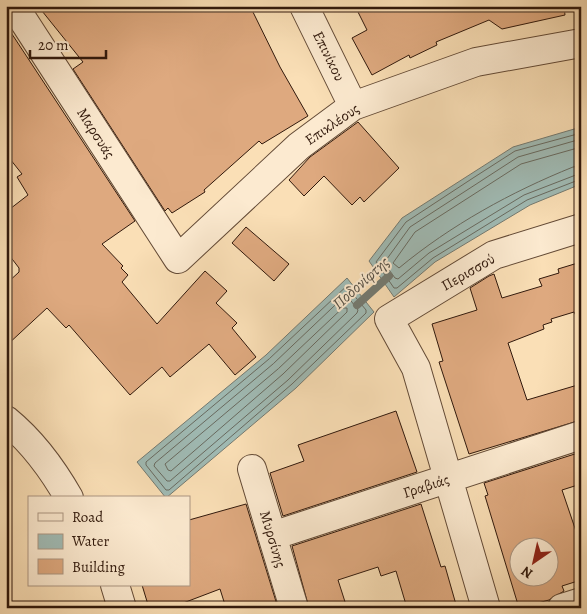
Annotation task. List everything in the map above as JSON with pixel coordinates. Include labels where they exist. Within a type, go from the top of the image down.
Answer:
[{"type":"street","name":"Μαρσυάς","points":[[14,6],[178,259]]},
{"type":"street","name":"Επινίκου","points":[[304,6],[353,106]]},
{"type":"street","name":"Επικλέους","points":[[178,259],[299,146],[353,106],[476,62],[581,43]]},
{"type":"street","name":"Περισσού","points":[[447,480],[416,368],[388,319],[494,255],[581,228]]},
{"type":"street","points":[[6,420],[22,432],[50,466],[68,496]]},
{"type":"street","name":"Γραβιάς","points":[[272,536],[581,435]]},
{"type":"street","name":"Μυρσίνης","points":[[252,469],[294,608]]},
{"type":"street","points":[[447,480],[486,608]]},
{"type":"street","points":[[115,586],[122,608]]},
{"type":"street","points":[[562,608],[581,602]]},
{"type":"water","points":[[581,127],[581,184],[530,205],[435,262],[394,297],[369,261],[402,218],[513,147]]},
{"type":"water","points":[[347,278],[374,312],[296,388],[168,496],[164,496],[137,462],[266,355]]},
{"type":"building","points":[[38,6],[250,6],[280,67],[308,116],[262,144],[259,141],[204,190],[205,192],[172,213],[168,208],[165,211],[73,69],[83,62]]},
{"type":"building","points":[[355,6],[564,6],[565,15],[502,29],[489,20],[436,42],[437,45],[410,58],[409,55],[372,75],[352,38],[367,30]]},
{"type":"building","points":[[6,25],[135,221],[102,244],[123,266],[121,268],[128,275],[122,282],[157,324],[205,271],[227,291],[216,303],[237,323],[232,328],[256,357],[235,375],[209,344],[170,377],[162,367],[130,395],[69,325],[66,328],[47,308],[6,346],[6,284],[19,272],[19,268],[6,251],[6,212],[28,195],[17,177],[22,174],[6,154]]},
{"type":"building","points":[[358,122],[399,168],[364,202],[360,197],[352,205],[324,176],[304,196],[289,180],[310,157]]},
{"type":"building","points":[[246,227],[289,264],[274,281],[232,243]]},
{"type":"building","points":[[581,262],[581,325],[574,312],[551,319],[552,322],[543,325],[544,329],[508,343],[527,400],[581,384],[581,420],[469,454],[439,362],[443,361],[432,324],[477,310],[470,288],[489,276],[494,274],[502,298],[542,286],[539,279],[559,273],[558,269]]},
{"type":"building","points":[[396,411],[417,472],[283,516],[270,473],[304,461],[298,445]]},
{"type":"building","points":[[581,452],[581,484],[562,490],[581,546],[581,580],[562,586],[564,591],[549,600],[519,608],[512,586],[560,586],[560,536],[510,536],[510,578],[485,496],[488,495],[484,483]]},
{"type":"building","points":[[246,504],[278,608],[226,608],[220,589],[170,608],[149,608],[142,586],[190,586],[190,520]]},
{"type":"building","points":[[421,504],[441,567],[445,566],[457,608],[407,608],[396,571],[381,576],[378,567],[338,580],[347,608],[309,608],[292,546]]},
{"type":"waterway","name":"Ποδονίφτης","points":[[357,305],[389,276]]}]
